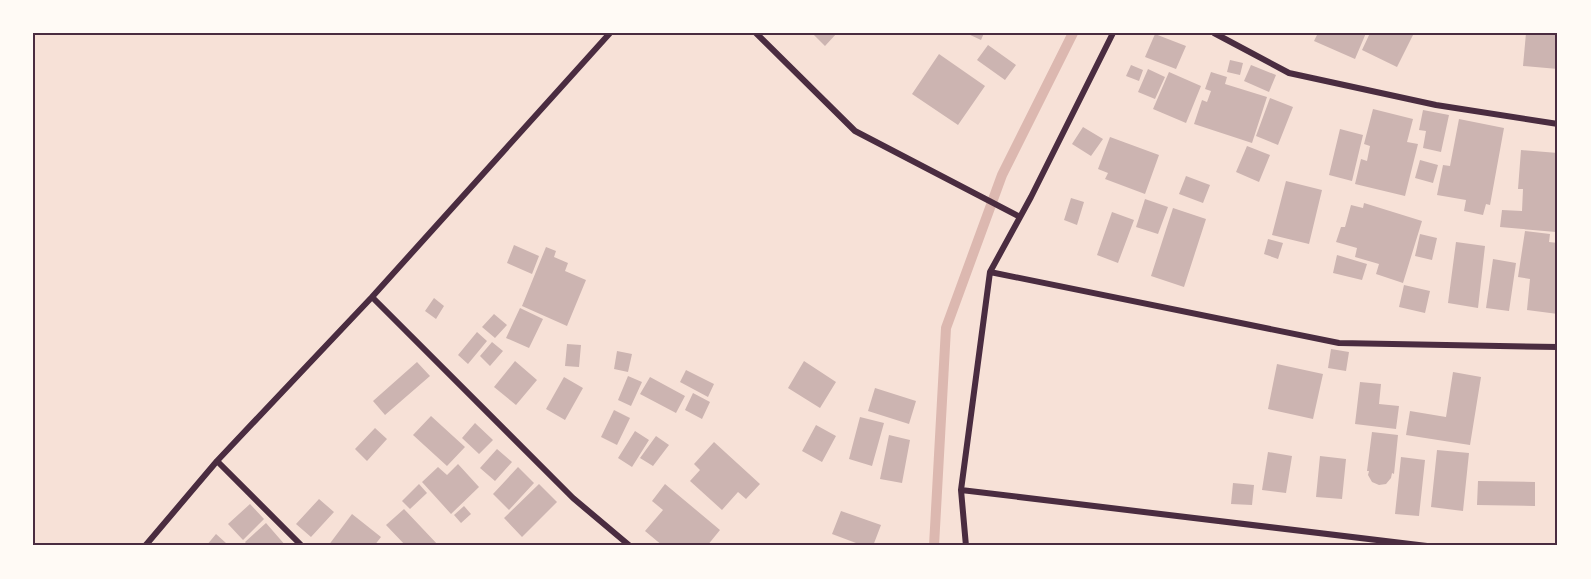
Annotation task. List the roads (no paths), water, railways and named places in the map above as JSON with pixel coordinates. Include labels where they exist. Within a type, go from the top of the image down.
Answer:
[{"type":"street","points":[[145,546],[217,461],[372,297],[610,33]]},
{"type":"street","points":[[756,33],[855,131],[1020,217]]},
{"type":"street","points":[[966,546],[961,490],[990,272],[1113,33]]},
{"type":"street","points":[[1214,33],[1289,73],[1436,105],[1558,124]]},
{"type":"street","points":[[990,272],[1339,343],[1558,347]]},
{"type":"street","points":[[372,297],[573,498],[630,546]]},
{"type":"street","points":[[217,461],[302,546]]},
{"type":"street","points":[[961,490],[1427,546]]},
{"type":"waterway","points":[[934,546],[946,328],[1002,175],[1073,33]]}]
